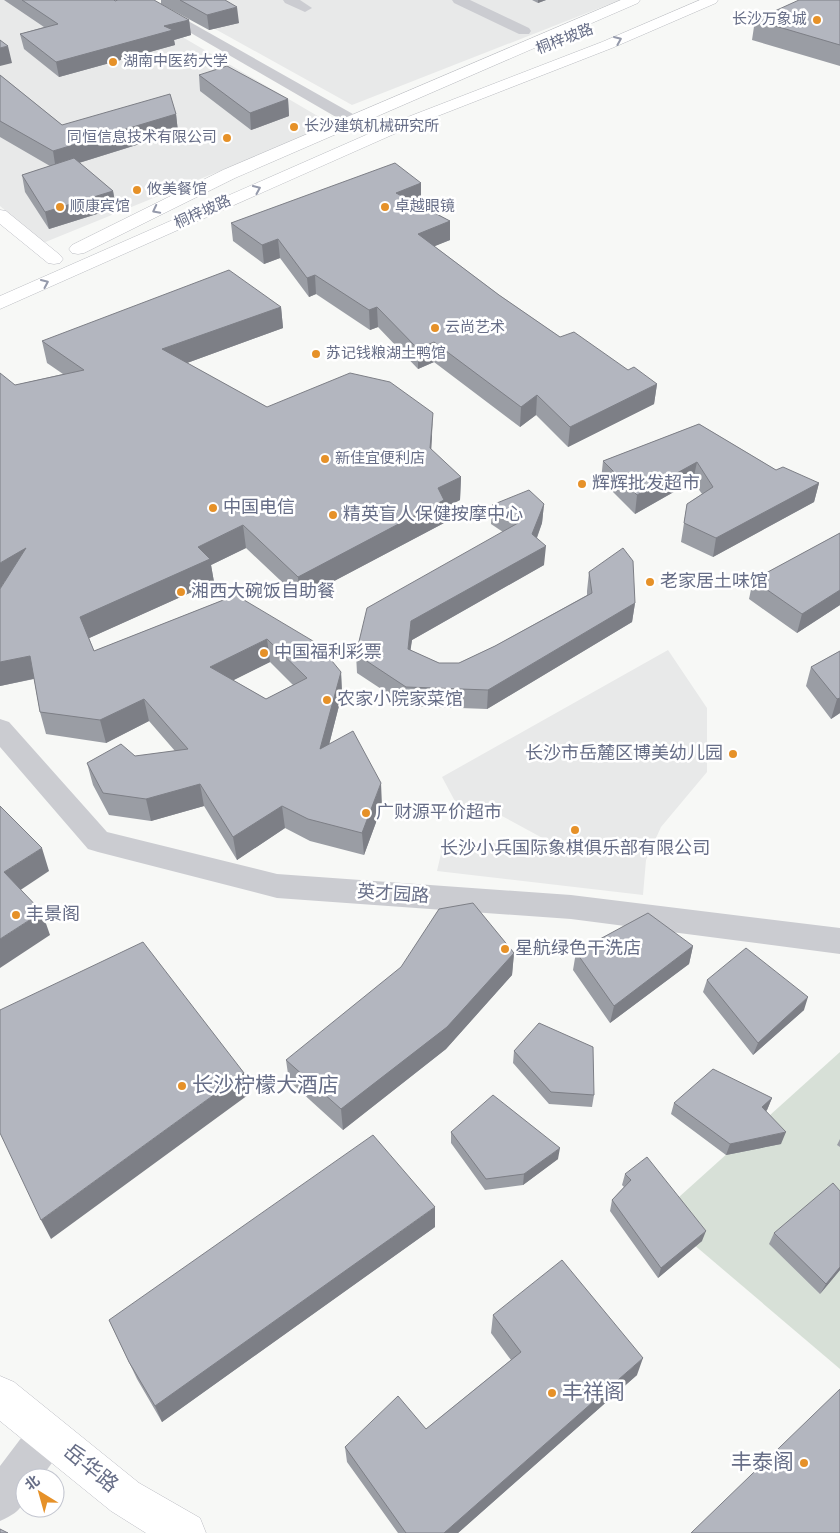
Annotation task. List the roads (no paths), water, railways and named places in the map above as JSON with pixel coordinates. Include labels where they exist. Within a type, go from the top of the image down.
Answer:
[{"type":"main road","name":"桐梓坡路","points":[[0,303],[680,0]]},
{"type":"main road","name":"桐梓坡路","points":[[406,123],[607,45],[711,0]]},
{"type":"main road","name":"桐梓坡路","points":[[37,266],[84,246],[229,174],[537,40],[640,4]]},
{"type":"main road","points":[[0,215],[54,259]]},
{"type":"main road","name":"岳华路","points":[[0,1396],[125,1497],[185,1533]]},
{"type":"street","points":[[141,0],[354,121]]},
{"type":"street","points":[[290,0],[305,8]]},
{"type":"street","points":[[459,0],[524,31]]},
{"type":"street","name":"英才园路","points":[[0,729],[98,841],[220,872],[277,886],[571,907],[840,941]]},
{"type":"street","points":[[0,1500],[48,1435]]},
{"type":"place","name":"长沙万象城","points":[[817,20]]},
{"type":"place","name":"湖南中医药大学","points":[[113,62]]},
{"type":"place","name":"长沙建筑机械研究所","points":[[294,127]]},
{"type":"place","name":"同恒信息技术有限公司","points":[[227,138]]},
{"type":"place","name":"攸美餐馆","points":[[137,190]]},
{"type":"place","name":"顺康宾馆","points":[[60,207]]},
{"type":"place","name":"卓越眼镜","points":[[385,207]]},
{"type":"place","name":"云尚艺术","points":[[435,328]]},
{"type":"place","name":"苏记钱粮湖土鸭馆","points":[[316,354]]},
{"type":"place","name":"新佳宜便利店","points":[[325,459]]},
{"type":"place","name":"辉辉批发超市","points":[[582,484]]},
{"type":"place","name":"中国电信","points":[[213,508]]},
{"type":"place","name":"精英盲人保健按摩中心","points":[[333,515]]},
{"type":"place","name":"老家居土味馆","points":[[650,582]]},
{"type":"place","name":"湘西大碗饭自助餐","points":[[181,592]]},
{"type":"place","name":"中国福利彩票","points":[[264,653]]},
{"type":"place","name":"农家小院家菜馆","points":[[327,700]]},
{"type":"place","name":"长沙市岳麓区博美幼儿园","points":[[733,754]]},
{"type":"place","name":"广财源平价超市","points":[[366,813]]},
{"type":"place","name":"长沙小兵国际象棋俱乐部有限公司","points":[[575,830]]},
{"type":"place","name":"丰景阁","points":[[16,915]]},
{"type":"place","name":"星航绿色干洗店","points":[[505,949]]},
{"type":"place","name":"长沙柠檬大酒店","points":[[182,1086]]},
{"type":"place","name":"丰祥阁","points":[[552,1393]]},
{"type":"place","name":"丰泰阁","points":[[804,1463]]}]
